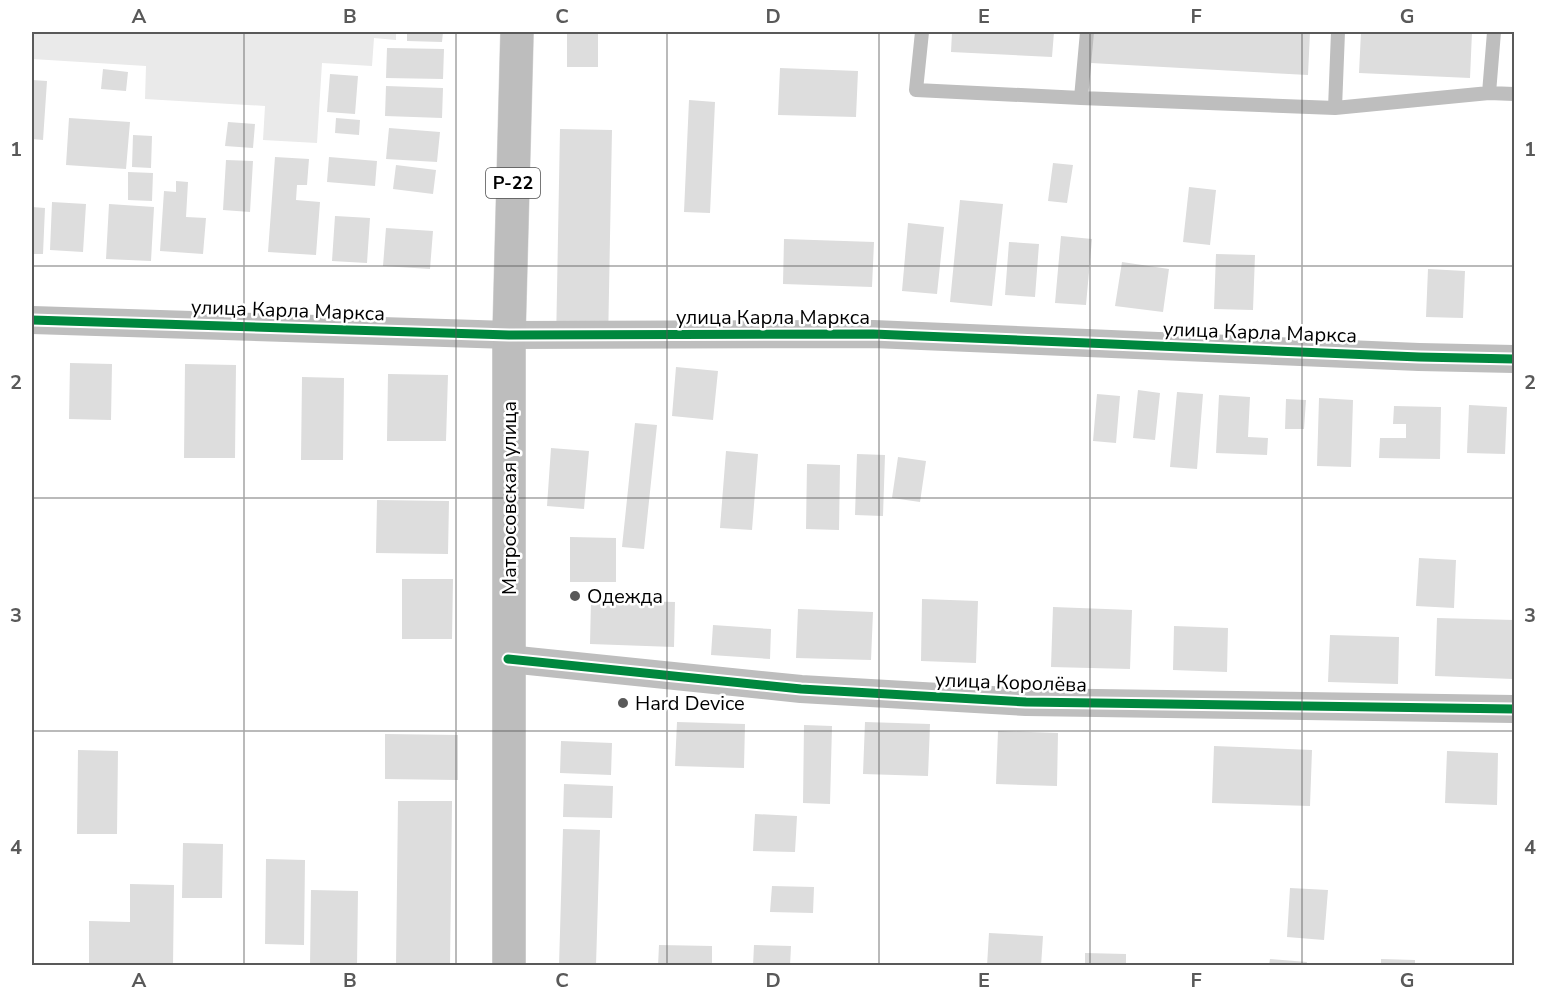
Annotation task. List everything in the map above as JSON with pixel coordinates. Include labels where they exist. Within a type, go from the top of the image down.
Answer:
[{"type":"highway","name":"Матросовская улица","points":[[509,966],[509,335],[517,32]]},
{"type":"street","name":"улица Карла Маркса","points":[[32,320],[509,335],[873,334],[1515,359]]},
{"type":"street","name":"улица Королёва","points":[[508,659],[801,689],[1026,702],[1515,710]]},
{"type":"lane","points":[[922,32],[916,90],[1335,108],[1489,93],[1515,94]]},
{"type":"lane","points":[[1080,98],[1087,32]]},
{"type":"lane","points":[[1335,108],[1338,32]]},
{"type":"lane","points":[[1489,93],[1494,32]]},
{"type":"shaded area","points":[[32,32],[396,32],[396,40],[374,38],[372,66],[322,63],[317,143],[263,140],[265,106],[145,99],[146,66],[32,59]]},
{"type":"building","points":[[407,32],[443,32],[442,42],[407,41]]},
{"type":"building","points":[[952,32],[1054,32],[1052,57],[951,52]]},
{"type":"building","points":[[1092,32],[1310,32],[1308,75],[1091,63]]},
{"type":"building","points":[[1361,32],[1472,32],[1470,78],[1359,73]]},
{"type":"building","points":[[567,34],[598,34],[598,67],[567,67]]},
{"type":"building","points":[[387,48],[444,49],[443,79],[386,78]]},
{"type":"building","points":[[780,68],[858,71],[856,117],[778,115]]},
{"type":"building","points":[[103,69],[128,72],[126,91],[101,89]]},
{"type":"building","points":[[330,74],[358,76],[355,114],[327,112]]},
{"type":"building","points":[[32,80],[47,81],[43,140],[32,139]]},
{"type":"building","points":[[386,86],[443,88],[442,118],[385,116]]},
{"type":"building","points":[[689,100],[715,102],[710,213],[684,212]]},
{"type":"building","points":[[69,118],[130,122],[126,169],[66,165]]},
{"type":"building","points":[[336,118],[360,120],[359,135],[335,133]]},
{"type":"building","points":[[228,122],[255,124],[253,148],[225,146]]},
{"type":"building","points":[[389,128],[440,132],[437,162],[386,159]]},
{"type":"building","points":[[560,129],[612,130],[608,345],[556,344]]},
{"type":"building","points":[[133,135],[152,136],[151,168],[132,167]]},
{"type":"building","points":[[275,157],[309,159],[307,185],[297,185],[296,200],[320,202],[316,255],[268,252]]},
{"type":"building","points":[[329,157],[377,161],[375,186],[327,182]]},
{"type":"building","points":[[226,160],[253,161],[250,212],[223,210]]},
{"type":"building","points":[[1053,163],[1073,165],[1067,203],[1048,201]]},
{"type":"building","points":[[396,165],[436,170],[433,194],[393,189]]},
{"type":"building","points":[[128,172],[153,173],[152,201],[128,200]]},
{"type":"building","points":[[176,181],[188,182],[186,217],[206,218],[203,254],[160,251],[164,191],[176,192]]},
{"type":"building","points":[[1189,187],[1216,190],[1210,245],[1183,242]]},
{"type":"building","points":[[960,200],[1003,204],[992,306],[950,302]]},
{"type":"building","points":[[52,202],[86,204],[83,252],[50,250]]},
{"type":"building","points":[[109,204],[154,207],[151,261],[106,259]]},
{"type":"building","points":[[32,207],[45,208],[43,254],[32,254]]},
{"type":"building","points":[[335,216],[370,218],[367,263],[332,261]]},
{"type":"building","points":[[908,223],[944,227],[937,294],[902,291]]},
{"type":"building","points":[[386,228],[433,231],[430,269],[383,266]]},
{"type":"building","points":[[1061,236],[1092,239],[1086,305],[1055,303]]},
{"type":"building","points":[[784,239],[874,242],[872,287],[783,284]]},
{"type":"building","points":[[1009,242],[1039,244],[1035,297],[1005,295]]},
{"type":"building","points":[[1216,254],[1255,255],[1253,310],[1214,309]]},
{"type":"building","points":[[1122,262],[1169,269],[1163,312],[1115,306]]},
{"type":"building","points":[[1428,269],[1465,271],[1463,318],[1426,317]]},
{"type":"building","points":[[70,363],[112,364],[111,420],[69,419]]},
{"type":"building","points":[[185,364],[236,365],[235,458],[184,458]]},
{"type":"building","points":[[676,367],[718,371],[713,420],[672,416]]},
{"type":"building","points":[[388,374],[448,375],[446,441],[387,441]]},
{"type":"building","points":[[302,377],[344,378],[343,460],[301,460]]},
{"type":"building","points":[[1138,390],[1160,393],[1155,440],[1133,438]]},
{"type":"building","points":[[1177,392],[1203,394],[1197,469],[1170,467]]},
{"type":"building","points":[[1097,394],[1120,396],[1116,443],[1093,441]]},
{"type":"building","points":[[1219,395],[1250,397],[1248,437],[1268,438],[1267,455],[1216,453]]},
{"type":"building","points":[[1319,398],[1353,400],[1351,467],[1317,466]]},
{"type":"building","points":[[1286,399],[1306,400],[1304,429],[1285,429]]},
{"type":"building","points":[[1469,405],[1507,407],[1505,454],[1467,453]]},
{"type":"building","points":[[1394,406],[1441,407],[1440,459],[1379,458],[1380,438],[1406,438],[1406,424],[1393,424]]},
{"type":"building","points":[[635,423],[657,425],[644,549],[622,547]]},
{"type":"building","points":[[551,448],[589,451],[584,509],[547,506]]},
{"type":"building","points":[[726,451],[758,454],[752,530],[720,528]]},
{"type":"building","points":[[857,454],[885,455],[883,516],[855,515]]},
{"type":"building","points":[[898,457],[926,461],[920,502],[892,498]]},
{"type":"building","points":[[807,464],[840,465],[839,530],[806,529]]},
{"type":"building","points":[[377,500],[449,501],[448,554],[376,553]]},
{"type":"building","points":[[570,537],[616,538],[616,582],[570,582]]},
{"type":"building","points":[[1419,558],[1456,560],[1454,608],[1416,606]]},
{"type":"building","points":[[402,579],[453,579],[452,639],[402,639]]},
{"type":"building","points":[[922,599],[978,601],[976,663],[921,661]]},
{"type":"building","points":[[591,600],[675,602],[674,647],[590,644]]},
{"type":"building","points":[[1053,607],[1132,610],[1130,669],[1051,667]]},
{"type":"building","points":[[798,609],[873,612],[871,660],[796,658]]},
{"type":"building","points":[[1437,618],[1514,620],[1513,679],[1435,676]]},
{"type":"building","points":[[713,625],[771,629],[770,659],[711,655]]},
{"type":"building","points":[[1174,626],[1228,628],[1227,672],[1173,670]]},
{"type":"building","points":[[1330,635],[1399,637],[1398,684],[1328,682]]},
{"type":"building","points":[[677,722],[745,724],[744,768],[675,766]]},
{"type":"building","points":[[865,722],[930,724],[928,776],[863,774]]},
{"type":"building","points":[[804,725],[832,726],[830,804],[803,803]]},
{"type":"building","points":[[998,731],[1058,733],[1057,786],[996,784]]},
{"type":"building","points":[[385,734],[458,735],[458,780],[385,779]]},
{"type":"building","points":[[561,741],[612,743],[611,775],[560,773]]},
{"type":"building","points":[[1214,746],[1312,750],[1310,806],[1212,803]]},
{"type":"building","points":[[78,750],[118,751],[117,834],[77,834]]},
{"type":"building","points":[[1447,751],[1498,753],[1497,805],[1445,803]]},
{"type":"building","points":[[564,784],[613,786],[612,818],[563,817]]},
{"type":"building","points":[[398,801],[452,801],[450,966],[396,966]]},
{"type":"building","points":[[755,814],[797,816],[795,852],[753,851]]},
{"type":"building","points":[[563,829],[600,830],[596,966],[559,966]]},
{"type":"building","points":[[183,843],[223,844],[222,898],[182,898]]},
{"type":"building","points":[[266,859],[305,860],[304,945],[265,944]]},
{"type":"building","points":[[130,884],[174,885],[173,966],[89,966],[89,921],[130,922]]},
{"type":"building","points":[[772,886],[814,887],[813,913],[770,912]]},
{"type":"building","points":[[1290,888],[1328,890],[1324,940],[1287,937]]},
{"type":"building","points":[[311,890],[358,891],[357,966],[310,966]]},
{"type":"building","points":[[989,933],[1043,936],[1041,966],[987,966]]},
{"type":"building","points":[[659,945],[712,946],[712,966],[658,966]]},
{"type":"building","points":[[754,945],[791,946],[790,966],[753,966]]},
{"type":"building","points":[[1085,953],[1126,954],[1126,966],[1085,966]]},
{"type":"building","points":[[1270,959],[1307,962],[1306,966],[1269,966]]},
{"type":"building","points":[[1381,959],[1415,960],[1415,966],[1381,966]]},
{"type":"cycle path","points":[[32,320],[509,335],[873,334],[1514,359]]},
{"type":"cycle path","points":[[508,659],[801,689],[1026,702],[1514,709]]},
{"type":"place","name":"Одежда","points":[[575,596]]},
{"type":"place","name":"Hard Device","points":[[623,703]]}]
